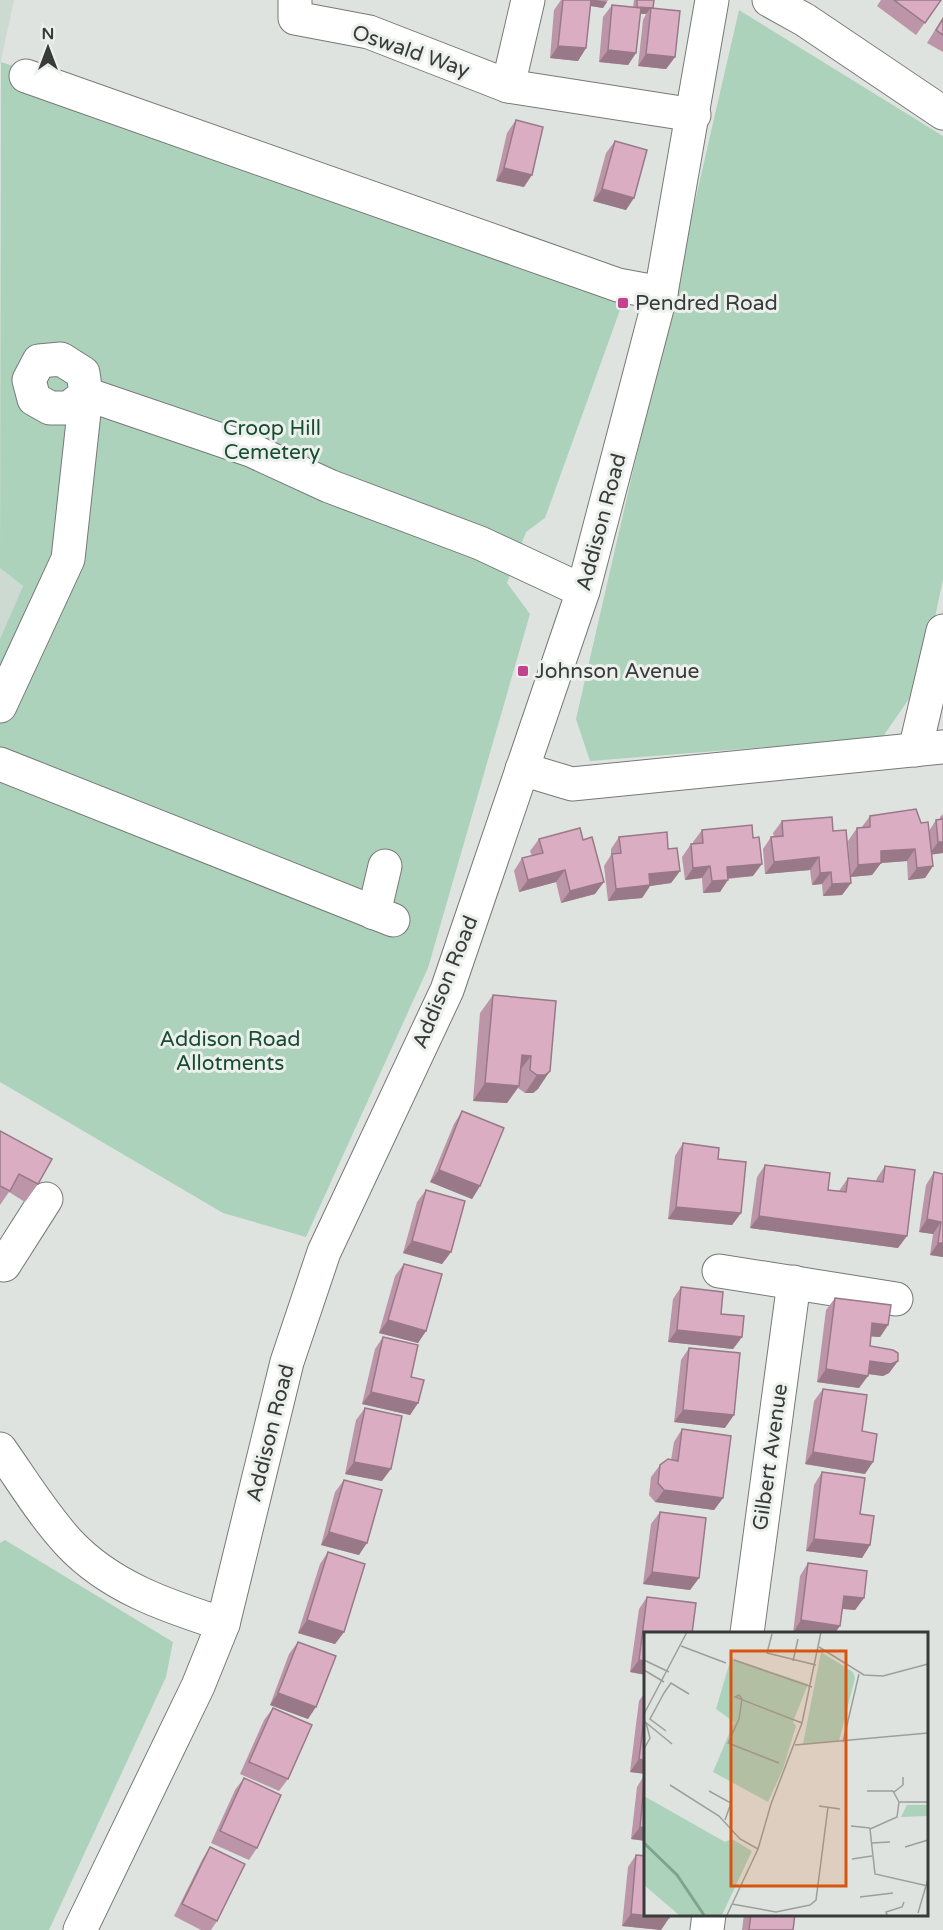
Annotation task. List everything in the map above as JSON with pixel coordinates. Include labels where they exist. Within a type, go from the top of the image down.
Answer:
[{"type":"street","name":"Oswald Way","points":[[295,0],[295,18],[369,32],[508,86],[694,115]]},
{"type":"street","points":[[508,86],[528,0]]},
{"type":"street","name":"Addison Road","points":[[80,1930],[198,1686],[223,1624],[287,1362],[324,1252],[447,990],[583,591],[661,293],[694,115],[712,0]]},
{"type":"street","points":[[769,0],[805,20],[943,113]]},
{"type":"street","points":[[26,76],[618,285],[661,293]]},
{"type":"street","points":[[0,706],[68,559],[86,394],[253,451],[329,486],[480,543],[583,591]]},
{"type":"street","points":[[522,769],[572,784],[929,748],[943,631]]},
{"type":"street","points":[[0,764],[383,916],[385,867]]},
{"type":"street","points":[[1,1267],[46,1198]]},
{"type":"street","points":[[719,1272],[896,1299]]},
{"type":"street","name":"Gilbert Avenue","points":[[747,1632],[794,1282]]},
{"type":"street","points":[[0,1449],[69,1543],[114,1580],[160,1604],[223,1624]]},
{"type":"street","points":[[707,1930],[709,1915]]},
{"type":"shaded area","points":[[0,0],[14,0],[0,65]]},
{"type":"shaded area","points":[[0,568],[23,586],[0,639]]},
{"type":"green space","points":[[739,10],[943,136],[943,579],[922,680],[882,738],[590,761],[576,719]]},
{"type":"green space","name":"Croop Hill Cemetery","points":[[1,62],[633,274],[545,518],[526,532],[507,583],[530,614],[428,968],[306,1237],[223,1213],[0,1082],[0,639],[23,586],[0,568]]},
{"type":"green space","points":[[5,1540],[173,1642],[166,1677],[49,1930],[0,1930],[0,1543]]},
{"type":"building","points":[[563,0],[591,0],[586,48],[558,46]]},
{"type":"building","points":[[637,0],[654,0],[653,8],[637,7]]},
{"type":"building","points":[[894,0],[941,0],[925,23]]},
{"type":"building","points":[[612,5],[641,8],[636,53],[608,50]]},
{"type":"building","points":[[651,8],[680,11],[675,57],[646,54]]},
{"type":"building","points":[[943,19],[943,35],[936,30]]},
{"type":"building","points":[[516,120],[543,127],[532,175],[504,168]]},
{"type":"building","points":[[615,141],[647,150],[634,198],[602,189]]},
{"type":"building","points":[[916,809],[921,823],[928,822],[933,866],[917,868],[915,849],[881,851],[881,863],[858,865],[857,828],[870,827],[870,816]]},
{"type":"building","points":[[832,817],[833,831],[846,830],[851,883],[832,884],[831,872],[820,873],[819,857],[774,862],[771,837],[783,836],[782,821]]},
{"type":"building","points":[[943,819],[943,842],[938,842],[936,820]]},
{"type":"building","points":[[752,825],[753,838],[759,837],[762,864],[727,867],[728,880],[712,881],[710,866],[693,868],[691,844],[703,843],[702,830]]},
{"type":"building","points":[[580,828],[583,840],[592,837],[604,882],[570,891],[565,870],[528,880],[522,858],[543,853],[539,839]]},
{"type":"building","points":[[667,832],[668,849],[677,848],[680,871],[649,874],[650,885],[616,889],[612,854],[621,853],[619,837]]},
{"type":"building","points":[[493,995],[556,1001],[550,1071],[545,1075],[537,1075],[530,1070],[531,1056],[522,1055],[519,1086],[485,1083]]},
{"type":"building","points":[[462,1111],[504,1128],[480,1186],[439,1170]]},
{"type":"building","points":[[0,1131],[52,1159],[38,1184],[19,1174],[10,1191],[0,1186]]},
{"type":"building","points":[[683,1143],[719,1148],[718,1159],[746,1162],[741,1213],[676,1207]]},
{"type":"building","points":[[765,1165],[830,1173],[828,1190],[846,1192],[848,1178],[883,1182],[885,1166],[915,1170],[907,1236],[759,1216]]},
{"type":"building","points":[[934,1172],[943,1174],[943,1243],[938,1243],[941,1222],[927,1219]]},
{"type":"building","points":[[426,1190],[465,1201],[451,1252],[412,1241]]},
{"type":"building","points":[[404,1264],[442,1274],[426,1331],[388,1320]]},
{"type":"building","points":[[681,1287],[723,1292],[721,1314],[744,1316],[742,1337],[677,1330]]},
{"type":"building","points":[[835,1298],[891,1305],[888,1325],[872,1323],[870,1346],[893,1350],[898,1353],[898,1361],[891,1364],[870,1361],[868,1376],[826,1369]]},
{"type":"building","points":[[383,1337],[418,1345],[411,1377],[424,1380],[418,1403],[371,1392]]},
{"type":"building","points":[[689,1348],[740,1353],[734,1415],[683,1410]]},
{"type":"building","points":[[823,1389],[867,1395],[862,1431],[877,1434],[873,1462],[813,1452]]},
{"type":"building","points":[[365,1408],[402,1416],[391,1469],[354,1462]]},
{"type":"building","points":[[682,1429],[731,1436],[723,1498],[664,1490],[658,1483],[660,1465],[668,1459],[678,1461]]},
{"type":"building","points":[[822,1472],[865,1478],[860,1514],[874,1516],[870,1545],[814,1539]]},
{"type":"building","points":[[344,1480],[382,1490],[367,1543],[329,1532]]},
{"type":"building","points":[[660,1512],[706,1518],[699,1578],[652,1572]]},
{"type":"building","points":[[328,1552],[365,1564],[344,1632],[307,1620]]},
{"type":"building","points":[[808,1563],[867,1571],[864,1598],[844,1596],[840,1626],[801,1620]]},
{"type":"building","points":[[647,1597],[696,1603],[692,1632],[644,1632],[644,1661],[639,1660]]},
{"type":"building","points":[[298,1642],[336,1656],[316,1707],[278,1693]]},
{"type":"building","points":[[273,1708],[312,1725],[288,1779],[249,1762]]},
{"type":"building","points":[[644,1719],[644,1760],[639,1759]]},
{"type":"building","points":[[244,1778],[281,1795],[257,1848],[220,1831]]},
{"type":"building","points":[[644,1785],[644,1828],[640,1827]]},
{"type":"building","points":[[210,1847],[245,1864],[217,1921],[182,1904]]},
{"type":"building","points":[[636,1855],[644,1856],[644,1915],[670,1915],[669,1918],[631,1914]]},
{"type":"building","points":[[751,1915],[795,1915],[793,1930],[749,1930]]},
{"type":"place","name":"Pendred Road","points":[[623,303]]},
{"type":"place","name":"Johnson Avenue","points":[[523,671]]},
{"type":"park label","name":"Addison Road Allotments","points":[[230,1051]]}]
